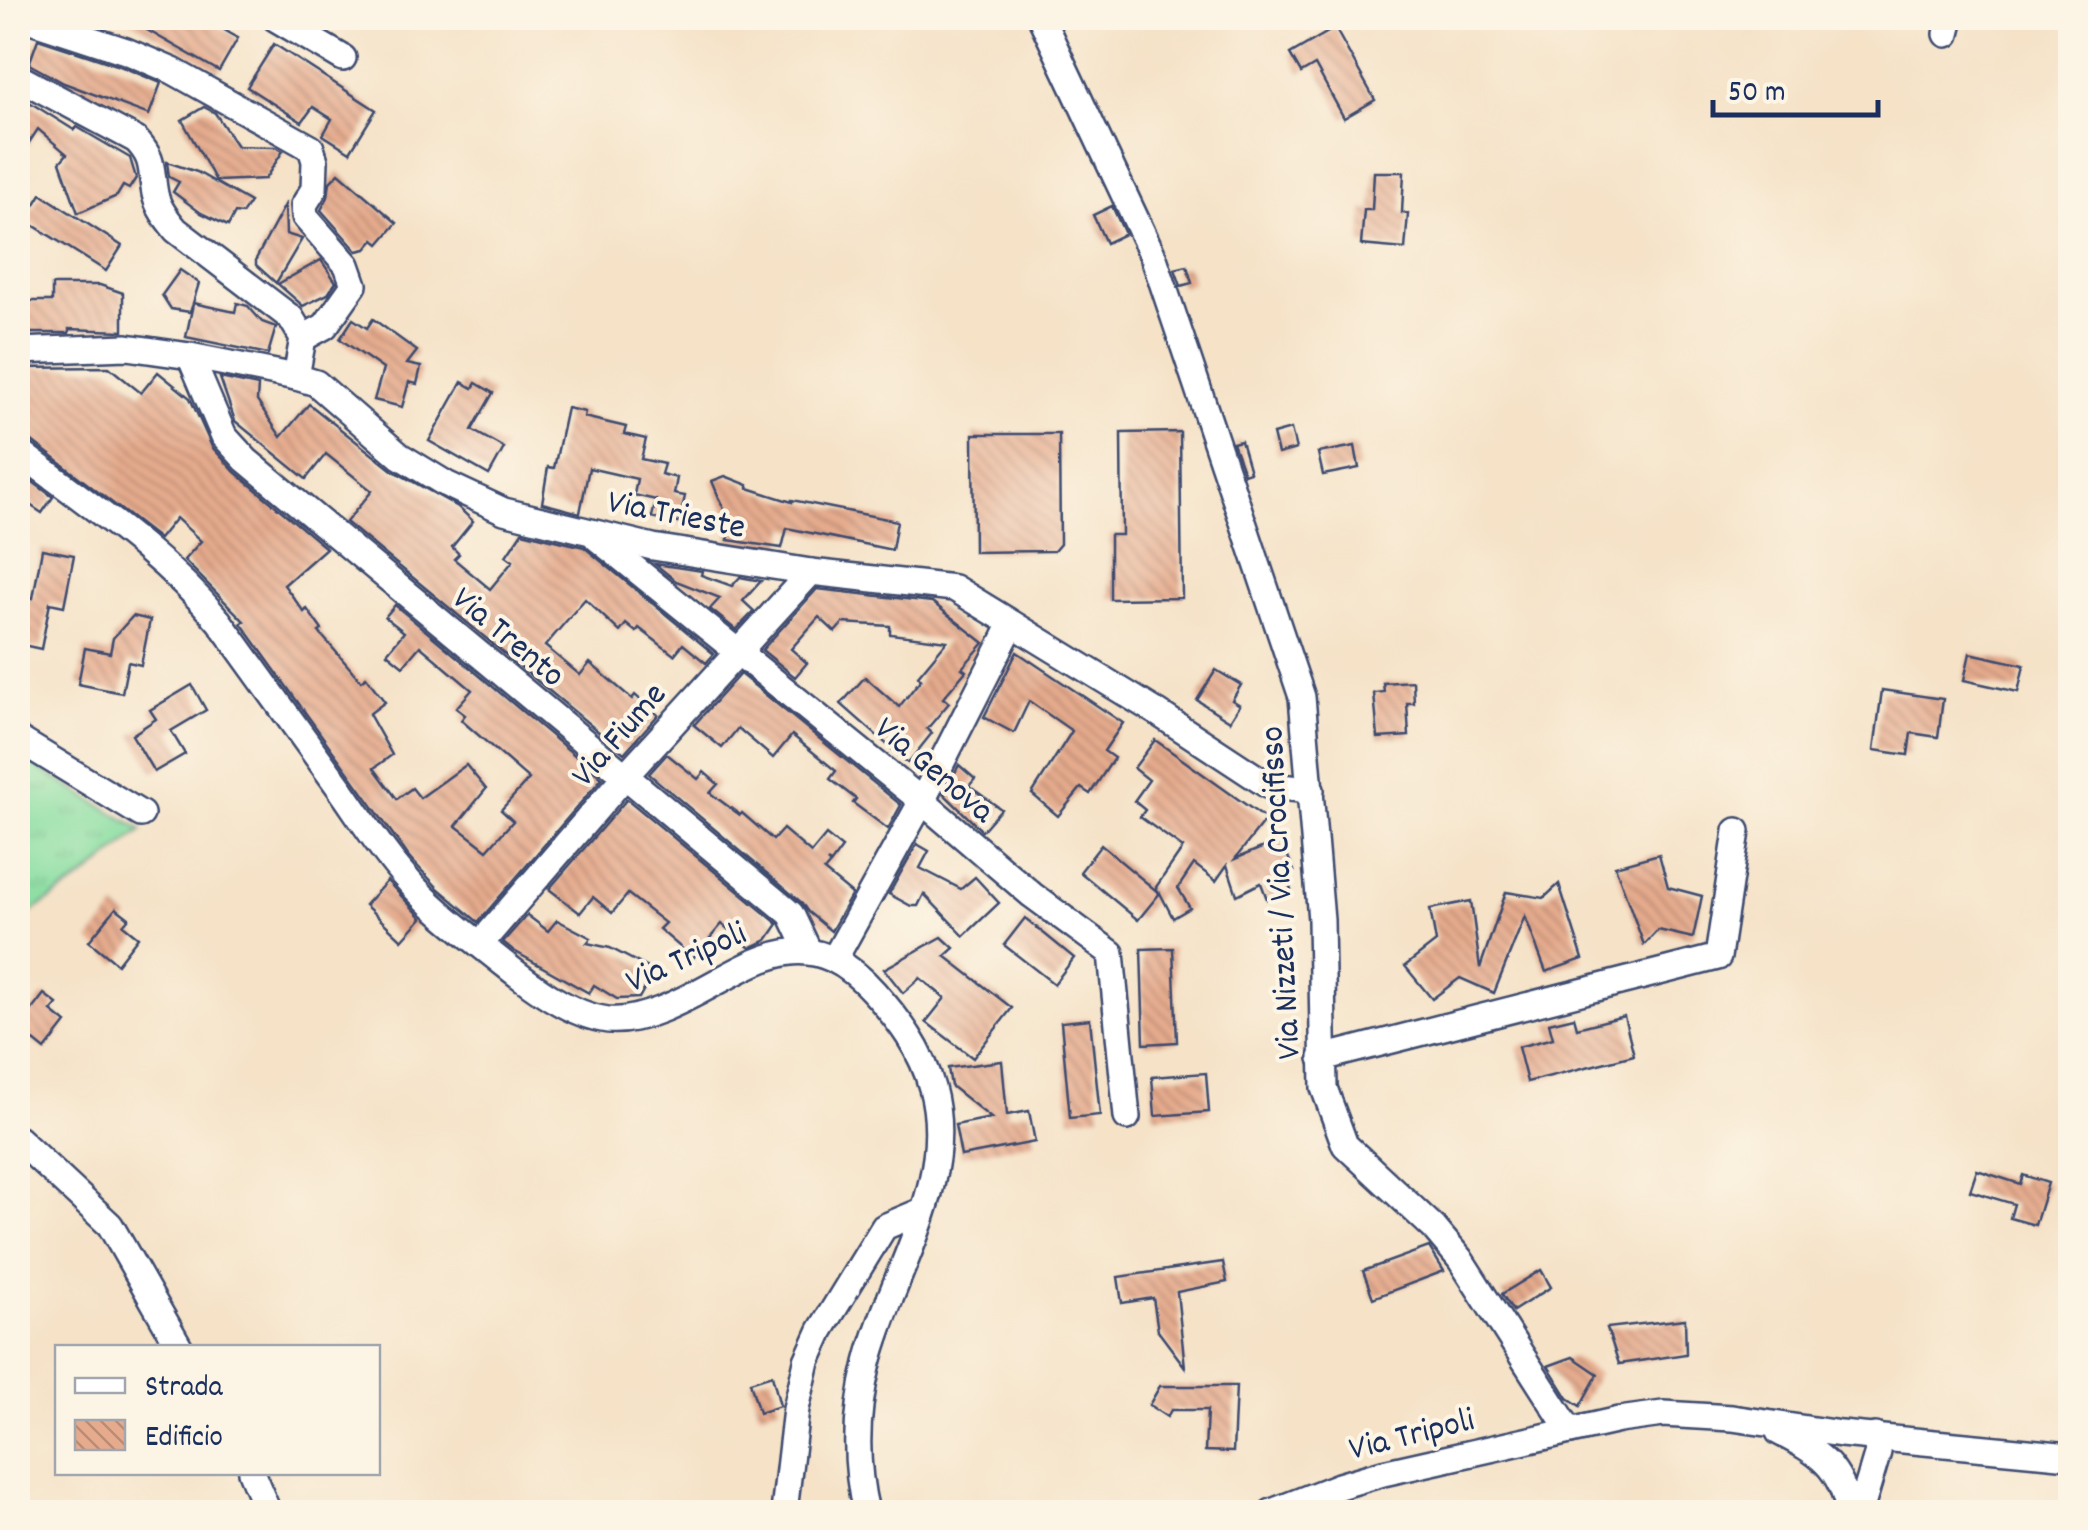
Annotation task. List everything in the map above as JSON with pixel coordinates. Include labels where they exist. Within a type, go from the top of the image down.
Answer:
[{"type":"street","points":[[18,34],[25,18],[126,51],[173,71],[310,148],[315,161],[314,190],[304,204],[305,217],[347,265],[354,285],[325,326],[303,338]]},
{"type":"street","points":[[275,18],[343,58]]},
{"type":"street","name":"Via Nizzeti / Via Crocifisso","points":[[1041,18],[1154,258],[1302,697],[1321,920],[1324,1088],[1345,1145],[1434,1228],[1460,1259],[1570,1431]]},
{"type":"street","points":[[18,77],[136,140],[151,155],[156,196],[163,214],[176,230],[290,318],[303,338],[296,378]]},
{"type":"street","name":"Via Trieste","points":[[18,351],[126,347],[190,356],[316,383],[400,456],[446,484],[504,511],[653,547],[810,572],[954,588],[1270,786],[1311,790]]},
{"type":"street","name":"Via Trento","points":[[190,356],[224,436],[246,460],[790,914],[808,950]]},
{"type":"street","name":"Via Tripoli","points":[[18,450],[161,560],[192,589],[408,881],[531,984],[577,1010],[608,1020],[640,1018],[690,999],[782,951],[808,950]]},
{"type":"street","name":"Via Genova","points":[[590,532],[1032,895],[1110,953],[1128,1117]]},
{"type":"street","name":"Via Fiume","points":[[480,944],[625,776],[810,572]]},
{"type":"street","points":[[835,958],[922,801],[1012,624]]},
{"type":"street","points":[[18,739],[141,814]]},
{"type":"street","points":[[1322,1058],[1718,958],[1737,831]]},
{"type":"street","points":[[808,950],[835,958],[864,981],[899,1019],[922,1056],[938,1110],[938,1140],[922,1212],[868,1362],[856,1426],[858,1478],[866,1512]]},
{"type":"street","points":[[18,1139],[110,1225],[178,1345]]},
{"type":"street","points":[[784,1512],[796,1409],[807,1361],[821,1330],[884,1228],[922,1212]]},
{"type":"street","name":"Via Tripoli","points":[[1272,1512],[1382,1473],[1663,1414],[1732,1418],[1766,1425],[2070,1456]]},
{"type":"street","points":[[1766,1425],[1802,1444],[1837,1472]]},
{"type":"street","points":[[1849,1512],[1832,1457],[1834,1442],[1857,1435],[1878,1452],[1860,1512]]},
{"type":"street","points":[[252,1475],[268,1512]]},
{"type":"green space","points":[[18,756],[142,830],[89,874],[18,921]]},
{"type":"building","points":[[126,18],[204,18],[238,38],[219,71]]},
{"type":"building","points":[[1335,28],[1375,100],[1344,118],[1315,65],[1301,73],[1290,54]]},
{"type":"building","points":[[38,39],[161,83],[149,115],[64,83],[29,64]]},
{"type":"building","points":[[274,44],[376,110],[350,152],[323,135],[332,119],[313,107],[302,122],[247,87]]},
{"type":"building","points":[[18,95],[74,130],[77,127],[130,158],[136,178],[129,189],[123,186],[117,196],[78,213],[60,162],[67,154],[38,129],[18,159]]},
{"type":"building","points":[[204,107],[215,113],[237,146],[275,147],[283,151],[265,179],[216,181],[182,120]]},
{"type":"building","points":[[167,162],[197,172],[250,202],[242,214],[235,213],[228,226],[201,213],[173,192],[179,182],[169,177]]},
{"type":"building","points":[[1374,172],[1404,172],[1402,213],[1408,214],[1405,249],[1361,245],[1364,210],[1372,210]]},
{"type":"building","points":[[339,173],[397,223],[379,244],[374,240],[366,249],[357,251],[321,210],[330,182]]},
{"type":"building","points":[[41,194],[122,246],[106,271],[25,220]]},
{"type":"building","points":[[285,205],[286,234],[302,239],[276,283],[256,265],[256,259]]},
{"type":"building","points":[[1112,206],[1125,234],[1106,243],[1093,215]]},
{"type":"building","points":[[321,260],[336,282],[328,294],[303,306],[278,284]]},
{"type":"building","points":[[1187,266],[1192,283],[1181,286],[1175,269]]},
{"type":"building","points":[[180,270],[199,283],[193,303],[235,312],[237,303],[248,306],[262,322],[276,327],[268,354],[186,337],[193,304],[190,312],[171,309],[162,295]]},
{"type":"building","points":[[52,285],[100,285],[123,293],[123,331],[69,329],[69,333],[18,333],[18,301],[52,301]]},
{"type":"building","points":[[353,319],[367,328],[373,319],[417,351],[407,364],[421,367],[417,384],[409,382],[402,407],[374,400],[383,369],[340,339]]},
{"type":"building","points":[[109,367],[141,393],[158,372],[190,398],[212,447],[235,472],[326,548],[284,585],[361,681],[366,677],[385,702],[369,714],[392,755],[374,768],[397,799],[412,788],[420,798],[466,765],[486,789],[456,826],[487,850],[513,821],[501,810],[529,779],[461,720],[465,715],[456,708],[472,690],[420,646],[403,666],[387,653],[404,632],[385,617],[395,605],[602,778],[478,922],[409,857],[241,623],[244,621],[184,560],[201,541],[176,518],[159,539],[28,438],[18,435],[18,368]]},
{"type":"building","points":[[220,378],[258,386],[257,401],[281,437],[309,404],[392,470],[458,507],[473,521],[452,547],[459,554],[454,559],[490,589],[513,561],[506,556],[522,532],[584,547],[714,654],[706,663],[683,644],[674,655],[639,628],[636,632],[626,624],[620,632],[585,599],[545,646],[580,675],[590,663],[632,699],[635,695],[658,715],[624,753],[346,522],[372,491],[326,454],[306,479],[235,421]]},
{"type":"building","points":[[462,382],[473,388],[476,383],[493,393],[472,430],[504,448],[489,475],[429,441]]},
{"type":"building","points":[[567,408],[585,412],[584,417],[626,427],[624,434],[646,439],[641,459],[664,464],[661,474],[677,478],[674,494],[685,496],[679,523],[652,517],[656,500],[634,495],[637,479],[589,468],[580,513],[542,503],[548,467],[554,468]]},
{"type":"building","points":[[1291,429],[1296,449],[1278,454],[1273,434]]},
{"type":"building","points":[[1180,432],[1182,598],[1110,599],[1110,535],[1122,535],[1121,433]]},
{"type":"building","points":[[973,434],[1059,434],[1060,544],[1054,551],[974,552]]},
{"type":"building","points":[[1241,441],[1250,472],[1244,474],[1233,443]]},
{"type":"building","points":[[1355,446],[1359,468],[1323,475],[1318,453]]},
{"type":"building","points":[[18,471],[53,497],[42,513],[18,497]]},
{"type":"building","points":[[725,476],[792,502],[897,521],[892,550],[787,528],[782,548],[728,540],[731,526],[712,481]]},
{"type":"building","points":[[42,549],[74,555],[64,606],[50,603],[41,649],[18,644],[18,596],[33,598]]},
{"type":"building","points":[[655,564],[702,571],[701,575],[732,586],[740,577],[761,581],[743,601],[754,611],[736,630],[710,609],[720,598],[676,581]]},
{"type":"building","points":[[817,589],[932,602],[984,643],[943,698],[949,703],[927,729],[932,733],[908,763],[841,704],[865,677],[899,707],[947,641],[890,634],[890,626],[843,623],[835,632],[819,617],[791,649],[807,663],[795,677],[762,650]]},
{"type":"building","points":[[133,616],[150,620],[141,665],[128,662],[122,693],[78,684],[85,648],[110,653],[113,638]]},
{"type":"building","points":[[1017,652],[1123,723],[1104,751],[1114,758],[1090,794],[1081,788],[1058,816],[1032,794],[1072,731],[1029,701],[1014,733],[984,717]]},
{"type":"building","points":[[1970,653],[2024,665],[2018,692],[1964,680]]},
{"type":"building","points":[[1216,670],[1241,685],[1232,700],[1240,705],[1230,721],[1197,700]]},
{"type":"building","points":[[740,674],[901,805],[888,829],[853,803],[856,799],[830,779],[836,771],[792,735],[773,758],[738,728],[722,748],[694,725]]},
{"type":"building","points":[[1413,681],[1414,703],[1407,703],[1409,736],[1378,738],[1374,693],[1384,692],[1383,683]]},
{"type":"building","points":[[192,685],[206,710],[171,731],[185,754],[154,772],[132,735],[156,719],[150,710]]},
{"type":"building","points":[[1882,690],[1943,699],[1938,737],[1911,733],[1908,755],[1874,750]]},
{"type":"building","points":[[1155,740],[1266,819],[1235,859],[1281,840],[1294,871],[1285,874],[1291,889],[1267,899],[1261,883],[1237,895],[1227,865],[1216,881],[1194,864],[1178,888],[1190,908],[1173,918],[1160,893],[1138,920],[1080,872],[1101,845],[1159,893],[1156,887],[1183,848],[1140,817],[1145,810],[1134,801],[1149,780],[1134,768]]},
{"type":"building","points":[[667,754],[698,779],[704,772],[718,784],[710,793],[742,813],[773,840],[783,829],[811,853],[826,835],[842,848],[831,863],[827,861],[830,864],[824,871],[852,894],[831,931],[649,774]]},
{"type":"building","points":[[959,765],[975,779],[969,786],[1001,809],[982,831],[944,794]]},
{"type":"building","points":[[627,799],[778,924],[767,940],[750,948],[722,924],[693,958],[659,929],[665,923],[628,894],[612,913],[593,897],[580,913],[549,889]]},
{"type":"building","points":[[917,844],[929,851],[920,868],[961,889],[975,877],[999,903],[964,936],[924,894],[918,906],[911,906],[889,894]]},
{"type":"building","points":[[1659,854],[1668,887],[1702,896],[1693,938],[1658,930],[1644,945],[1615,866]]},
{"type":"building","points":[[387,881],[422,918],[402,940],[365,905]]},
{"type":"building","points":[[1559,884],[1583,959],[1546,972],[1525,916],[1494,993],[1460,978],[1432,999],[1405,966],[1436,942],[1430,909],[1471,901],[1480,968],[1506,892],[1544,898]]},
{"type":"building","points":[[116,908],[129,918],[123,925],[138,937],[117,964],[89,941]]},
{"type":"building","points":[[527,915],[548,931],[557,920],[591,938],[587,943],[610,948],[654,971],[639,998],[617,999],[594,985],[589,993],[514,951],[503,942]]},
{"type":"building","points":[[1025,918],[1074,958],[1054,984],[1004,945]]},
{"type":"building","points":[[942,937],[954,948],[945,956],[1012,1008],[973,1058],[926,1022],[945,998],[920,978],[903,993],[884,969]]},
{"type":"building","points":[[1173,948],[1177,1042],[1144,1044],[1141,949]]},
{"type":"building","points":[[44,994],[57,1004],[51,1011],[66,1023],[45,1050],[18,1028]]},
{"type":"building","points":[[1624,1016],[1634,1055],[1527,1082],[1518,1047],[1553,1038],[1549,1023],[1574,1017],[1577,1028]]},
{"type":"building","points":[[1090,1019],[1100,1115],[1070,1118],[1061,1022]]},
{"type":"building","points":[[1002,1061],[1007,1115],[1029,1111],[1035,1142],[961,1156],[955,1125],[991,1118],[951,1086],[948,1068]]},
{"type":"building","points":[[1206,1073],[1209,1112],[1155,1116],[1152,1077]]},
{"type":"building","points":[[1977,1170],[2020,1184],[2023,1175],[2048,1183],[2035,1225],[2010,1218],[2014,1204],[1970,1191]]},
{"type":"building","points":[[1429,1247],[1444,1271],[1373,1298],[1363,1271]]},
{"type":"building","points":[[1223,1262],[1227,1282],[1177,1292],[1185,1367],[1158,1331],[1153,1298],[1122,1303],[1118,1277]]},
{"type":"building","points":[[1541,1270],[1551,1287],[1513,1311],[1502,1294]]},
{"type":"building","points":[[1685,1319],[1686,1354],[1619,1364],[1607,1328]]},
{"type":"building","points":[[1573,1357],[1598,1374],[1580,1406],[1568,1398],[1548,1366]]},
{"type":"building","points":[[772,1375],[780,1406],[759,1413],[750,1382]]},
{"type":"building","points":[[1160,1386],[1236,1386],[1233,1452],[1205,1451],[1207,1410],[1171,1410],[1167,1417],[1149,1405]]}]
